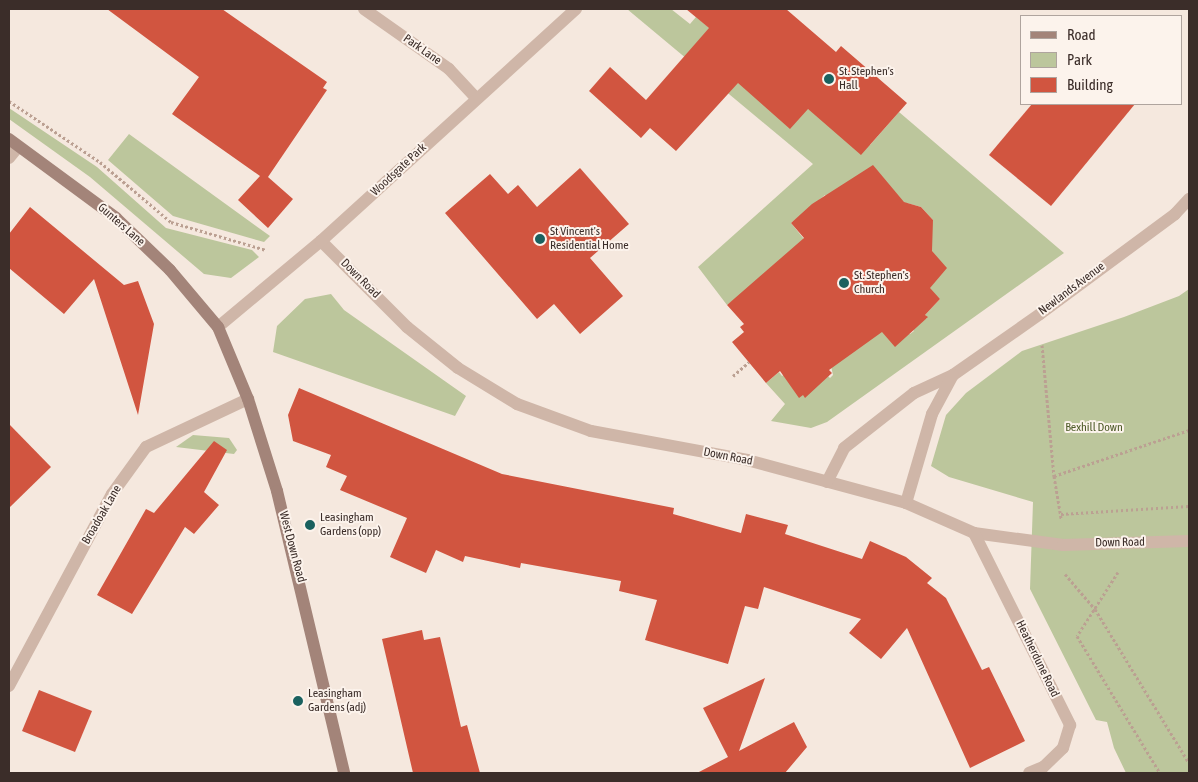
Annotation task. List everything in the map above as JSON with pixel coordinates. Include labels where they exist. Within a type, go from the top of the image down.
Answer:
[{"type":"street","name":"Park Lane","points":[[364,9],[449,69],[476,98]]},
{"type":"street","name":"Woodsgate Park","points":[[218,327],[322,241],[476,98],[576,9]]},
{"type":"street","points":[[9,158],[14,143]]},
{"type":"street","name":"Gunters Lane","points":[[14,143],[116,218],[170,270],[218,327]]},
{"type":"street","name":"Newlands Avenue","points":[[827,482],[844,448],[914,393],[953,375],[1174,214],[1189,199]]},
{"type":"street","name":"Down Road","points":[[322,241],[407,326],[458,368],[517,404],[591,431],[747,460],[906,503],[974,533],[1063,545],[1189,542]]},
{"type":"street","name":"West Down Road","points":[[218,327],[248,399],[277,490],[304,594],[344,773]]},
{"type":"street","name":"Newlands Avenue","points":[[906,503],[932,414],[953,375]]},
{"type":"street","name":"Broadoak Lane","points":[[9,686],[112,494],[146,447],[248,399]]},
{"type":"street","name":"Heatherdune Road","points":[[974,533],[1070,725],[1063,748],[1043,766],[1029,773]]},
{"type":"path","points":[[9,101],[100,162],[171,222],[300,259]]},
{"type":"path","points":[[733,376],[750,362]]},
{"type":"path","points":[[1054,476],[1189,430]]},
{"type":"path","points":[[1061,514],[1189,506]]},
{"type":"path","points":[[1120,570],[1077,636],[1160,773]]},
{"type":"green space","points":[[627,9],[671,9],[690,24],[696,17],[808,109],[859,136],[870,145],[899,112],[1064,253],[827,422],[811,428],[771,421],[785,404],[766,383],[779,372],[782,376],[785,374],[803,395],[827,375],[830,378],[833,375],[831,366],[878,327],[910,334],[914,331],[911,327],[927,318],[925,315],[940,299],[925,287],[926,248],[933,220],[921,207],[907,203],[828,199],[825,195],[791,223],[808,244],[727,305],[698,267],[813,164]]},
{"type":"green space","points":[[9,108],[97,167],[166,228],[252,250],[259,257],[231,278],[204,274],[90,177],[9,119]]},
{"type":"green space","points":[[129,134],[270,236],[264,242],[173,216],[108,160]]},
{"type":"green space","name":"Bexhill Down","points":[[1189,289],[1189,773],[1126,773],[1114,748],[1107,722],[1096,720],[1030,589],[1033,502],[949,477],[931,466],[946,415],[966,393],[1022,351],[1124,317],[1179,296]]},
{"type":"green space","points":[[331,294],[344,310],[466,396],[455,416],[273,352],[277,326],[305,299]]},
{"type":"green space","points":[[193,435],[229,438],[237,450],[234,454],[176,447]]},
{"type":"building","points":[[107,9],[222,9],[327,82],[323,88],[327,90],[268,177],[293,199],[268,228],[238,200],[260,176],[172,114],[199,77]]},
{"type":"building","points":[[686,9],[786,9],[836,52],[841,46],[907,103],[861,155],[808,109],[790,129],[738,83],[676,151],[650,128],[641,138],[589,91],[610,67],[646,100],[709,28]]},
{"type":"building","points":[[1031,105],[1134,105],[1051,206],[989,155]]},
{"type":"building","name":"St. Stephen's Church","points":[[873,165],[904,202],[921,207],[933,220],[932,251],[947,268],[930,288],[940,299],[925,315],[928,317],[895,347],[882,332],[829,370],[832,373],[805,398],[803,395],[799,398],[780,371],[766,383],[732,342],[744,332],[740,327],[744,324],[727,305],[804,238],[791,223],[812,204]]},
{"type":"building","name":"St Vincent's Residential Home","points":[[580,168],[629,224],[590,258],[623,296],[580,334],[554,304],[537,319],[445,213],[490,174],[508,194],[518,185],[537,207]]},
{"type":"building","points":[[30,207],[124,285],[138,281],[154,324],[138,415],[94,279],[64,314],[9,268],[9,234]]},
{"type":"building","points":[[299,388],[502,474],[674,508],[673,514],[741,533],[746,514],[788,525],[785,534],[862,559],[870,541],[906,557],[932,578],[927,583],[946,598],[982,670],[989,667],[1025,741],[970,768],[907,628],[881,659],[849,633],[861,619],[764,587],[758,609],[745,606],[728,664],[645,640],[657,600],[619,591],[621,581],[521,563],[520,568],[465,556],[463,562],[436,550],[426,573],[390,557],[407,518],[340,490],[347,476],[326,467],[331,455],[293,441],[288,415]]},
{"type":"building","points":[[9,424],[51,467],[9,508]]},
{"type":"building","points":[[214,441],[227,450],[204,492],[219,505],[194,534],[185,527],[132,614],[97,595],[146,509],[154,513]]},
{"type":"building","points":[[422,630],[424,640],[440,637],[461,727],[467,725],[480,773],[413,773],[382,639]]},
{"type":"building","points":[[765,678],[739,751],[794,722],[807,747],[785,773],[697,773],[728,757],[703,708]]},
{"type":"building","points":[[39,690],[92,711],[75,752],[22,731]]},
{"type":"place","name":"St. Stephen's Hall","points":[[829,79]]},
{"type":"place","name":"St Vincent's Residential Home","points":[[540,239]]},
{"type":"place","name":"St. Stephen's Church","points":[[844,283]]},
{"type":"place","name":"Leasingham Gardens (opp)","points":[[310,525]]},
{"type":"place","name":"Leasingham Gardens (adj)","points":[[298,701]]}]
